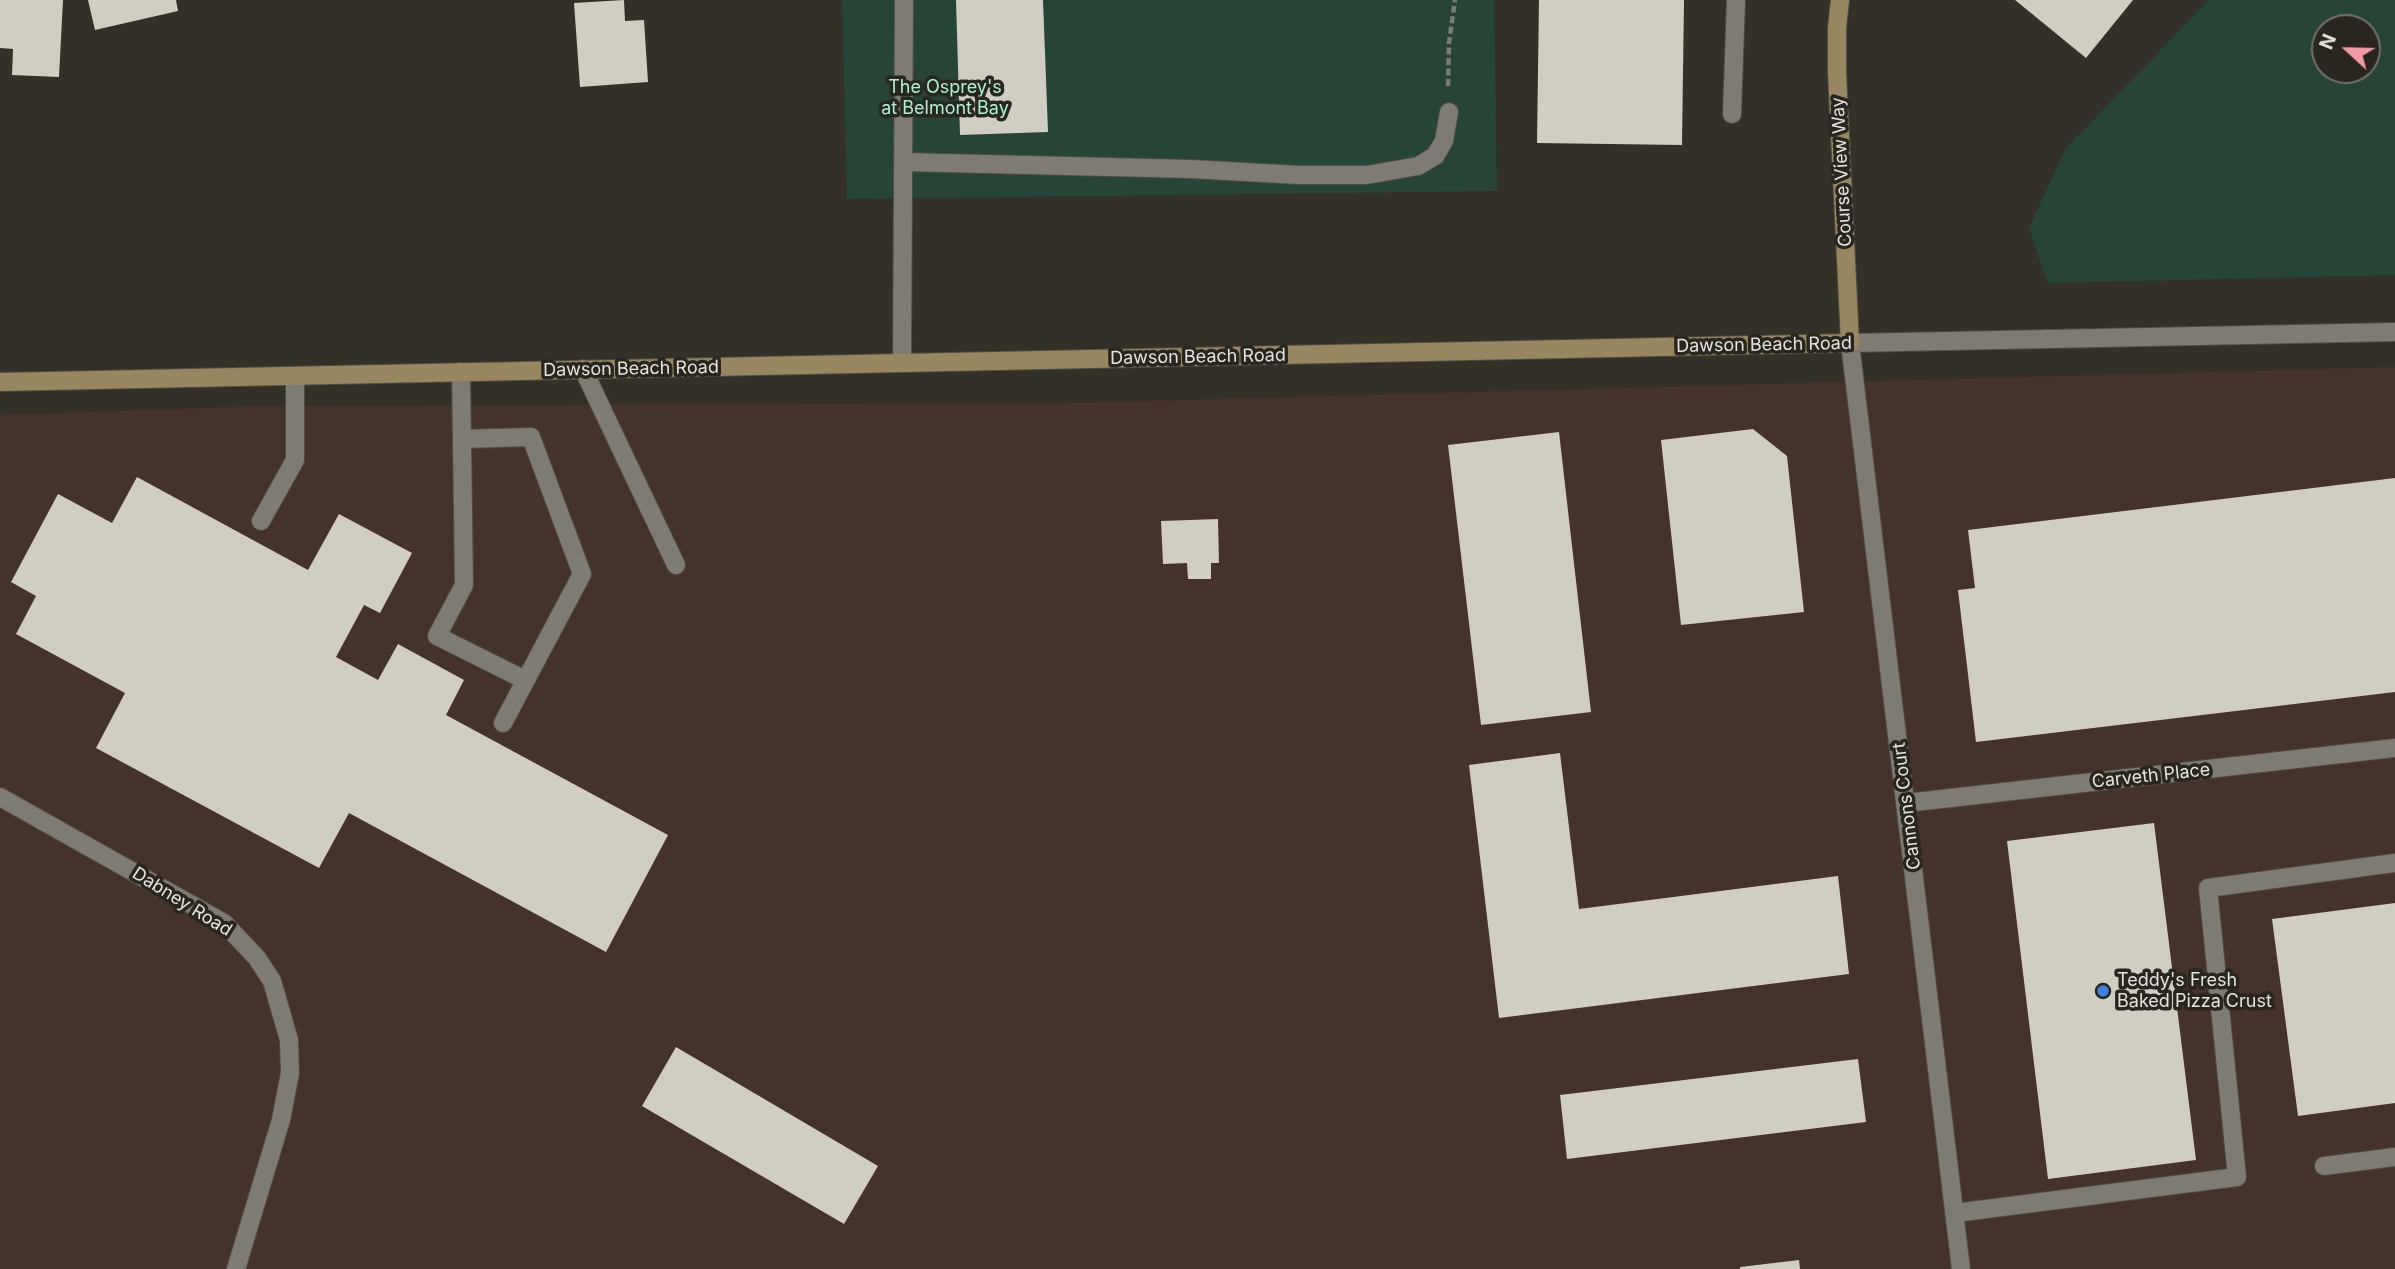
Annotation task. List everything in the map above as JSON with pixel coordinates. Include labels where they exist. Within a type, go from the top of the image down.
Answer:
[{"type":"street","points":[[902,363],[904,0]]},
{"type":"street","points":[[1732,114],[1736,0]]},
{"type":"street","name":"Course View Way","points":[[1840,0],[1837,27],[1838,72],[1850,343]]},
{"type":"street","points":[[904,162],[1367,175],[1397,172],[1418,166],[1435,156],[1444,141],[1449,112]]},
{"type":"street","name":"Dawson Beach Road","points":[[0,382],[2395,332]]},
{"type":"street","name":"Cannons Court","points":[[1850,343],[1961,1269]]},
{"type":"street","points":[[583,369],[676,565]]},
{"type":"street","points":[[461,372],[464,585],[437,636],[525,680]]},
{"type":"street","points":[[261,521],[295,460],[295,376]]},
{"type":"street","points":[[462,439],[531,437],[582,574],[503,723]]},
{"type":"street","name":"Carveth Place","points":[[1906,803],[2395,748]]},
{"type":"street","name":"Dabney Road","points":[[0,797],[224,923],[257,958],[272,981],[289,1040],[290,1073],[281,1120],[236,1269]]},
{"type":"street","points":[[1955,1213],[2236,1177],[2208,888],[2395,863]]},
{"type":"street","points":[[2324,1166],[2395,1157]]},
{"type":"path","points":[[1449,112],[1448,58],[1455,0]]},
{"type":"shaded area","points":[[2395,367],[2395,1269],[0,1269],[0,415],[260,406],[1068,403]]},
{"type":"green space","name":"The Osprey's at Belmont Bay","points":[[842,0],[1494,0],[1497,191],[847,199]]},
{"type":"green space","points":[[2209,0],[2395,0],[2395,275],[2048,283],[2029,228],[2066,148]]},
{"type":"building","points":[[0,0],[63,0],[59,77],[12,75],[13,49],[0,48]]},
{"type":"building","points":[[88,0],[176,0],[178,11],[95,30]]},
{"type":"building","points":[[624,0],[625,21],[644,20],[648,82],[580,87],[574,3]]},
{"type":"building","points":[[956,0],[1043,0],[1048,132],[960,135]]},
{"type":"building","points":[[1539,0],[1684,0],[1682,145],[1537,143]]},
{"type":"building","points":[[2015,0],[2133,0],[2086,58]]},
{"type":"building","points":[[1753,429],[1787,456],[1804,612],[1681,625],[1661,440]]},
{"type":"building","points":[[1559,432],[1591,712],[1481,725],[1448,445]]},
{"type":"building","points":[[137,477],[308,570],[339,514],[412,553],[380,613],[364,605],[336,657],[378,680],[398,644],[464,680],[446,715],[668,835],[606,952],[349,813],[319,868],[96,748],[125,693],[16,634],[36,596],[11,582],[58,494],[112,523]]},
{"type":"building","points":[[2395,478],[2395,692],[1976,742],[1958,590],[1975,588],[1968,530]]},
{"type":"building","points":[[1218,519],[1219,563],[1211,563],[1211,579],[1188,579],[1187,563],[1163,564],[1161,521]]},
{"type":"building","points":[[1560,753],[1579,909],[1838,876],[1849,974],[1499,1018],[1469,765]]},
{"type":"building","points":[[2154,823],[2196,1160],[2048,1179],[2007,841]]},
{"type":"building","points":[[2395,903],[2395,1103],[2298,1116],[2272,919]]},
{"type":"building","points":[[676,1047],[878,1166],[844,1224],[642,1106]]},
{"type":"building","points":[[1858,1059],[1866,1122],[1567,1159],[1560,1095]]},
{"type":"building","points":[[1799,1260],[1800,1269],[1740,1269],[1740,1267]]},
{"type":"place","name":"Teddy's Fresh Baked Pizza Crust","points":[[2103,991]]}]
